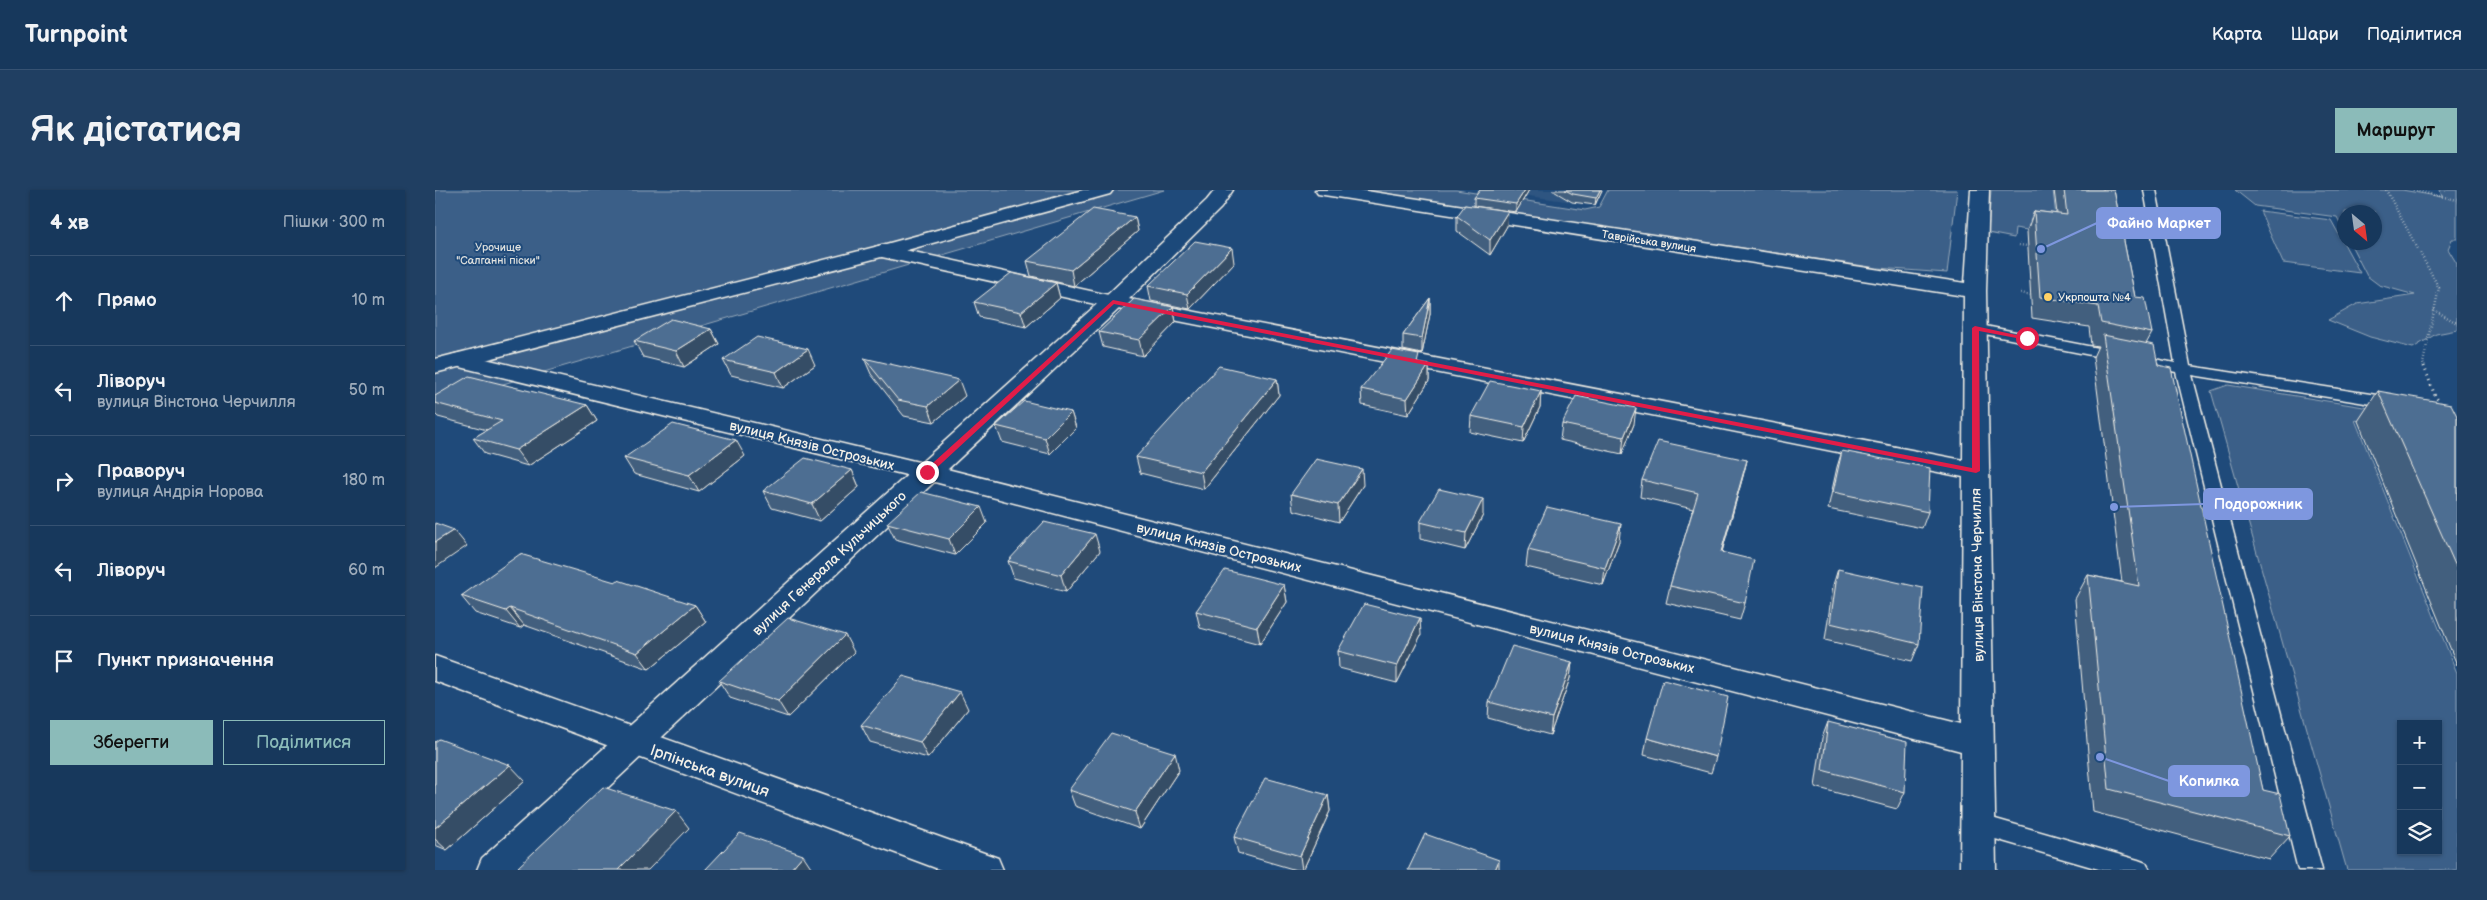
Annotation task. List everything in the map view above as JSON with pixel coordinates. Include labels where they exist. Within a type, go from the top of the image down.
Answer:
[{"type":"street","points":[[447,363],[882,251],[1104,190]]},
{"type":"street","name":"вулиця Генерала Кульчицького","points":[[495,870],[1113,302],[1215,204],[1224,190]]},
{"type":"street","name":"Таврійська вулиця","points":[[1324,190],[1975,291]]},
{"type":"street","name":"вулиця Вінстона Черчилля","points":[[1978,870],[1975,291],[1980,190]]},
{"type":"street","points":[[882,251],[1113,302],[1976,471]]},
{"type":"street","name":"вулиця Князів Острозьких","points":[[447,363],[927,472],[1977,742]]},
{"type":"street","name":"Ірпінська вулиця","points":[[435,668],[985,870]]},
{"type":"lane","points":[[2150,190],[2183,369],[2310,870]]},
{"type":"lane","points":[[1975,328],[2183,369],[2446,411]]},
{"type":"lane","points":[[1977,824],[2138,870]]},
{"type":"path","points":[[2385,190],[2439,288],[2423,363],[2435,396],[2446,411]]},
{"type":"path","points":[[2413,190],[2457,200]]},
{"type":"path","points":[[2019,245],[2027,246]]},
{"type":"path","points":[[2021,293],[2030,295]]},
{"type":"path","points":[[2434,310],[2457,323]]},
{"type":"shaded area","points":[[1486,190],[1602,190],[1595,205]]},
{"type":"green space","name":"Урочище \"Салганні піски\"","points":[[435,190],[1164,190],[435,404]]},
{"type":"green space","points":[[1352,190],[1456,190],[1585,210],[1599,207],[1608,190],[1957,190],[1947,273],[1878,268]]},
{"type":"green space","points":[[1991,190],[2053,190],[2058,235],[2015,228],[2014,238],[1988,233]]},
{"type":"green space","points":[[2235,190],[2402,190],[2442,197],[2440,190],[2457,190],[2457,239],[2452,239],[2448,249],[2457,264],[2457,330],[2436,334],[2413,348],[2370,337],[2328,320],[2357,304],[2415,295],[2379,285],[2367,276],[2354,250],[2382,250],[2382,205],[2337,205],[2337,217],[2255,206]]},
{"type":"green space","points":[[2260,211],[2331,220],[2337,231],[2337,250],[2347,250],[2360,273],[2283,263]]},
{"type":"green space","points":[[2228,385],[2413,415],[2433,433],[2355,420],[2457,673],[2457,870],[2347,870],[2211,391]]},
{"type":"building","points":[[1480,190],[1525,190],[1516,204],[1474,198]]},
{"type":"building","points":[[1565,190],[1600,190],[1596,198],[1573,194]]},
{"type":"building","points":[[2064,190],[2114,190],[2135,297],[2145,298],[2152,333],[2101,323],[2098,306],[2040,297],[2034,211],[2067,215]]},
{"type":"building","points":[[1465,205],[1508,211],[1490,240],[1457,216]]},
{"type":"building","points":[[1093,209],[1135,217],[1071,270],[1027,261]]},
{"type":"building","points":[[1195,241],[1232,248],[1187,294],[1148,286]]},
{"type":"building","points":[[1011,273],[1056,283],[1021,312],[974,302]]},
{"type":"building","points":[[1430,298],[1422,338],[1403,335]]},
{"type":"building","points":[[1134,299],[1173,307],[1139,340],[1099,332]]},
{"type":"building","points":[[671,319],[711,329],[676,351],[634,341]]},
{"type":"building","points":[[2103,335],[2154,345],[2158,365],[2171,368],[2263,790],[2280,794],[2290,836],[2109,789],[2088,575],[2139,586]]},
{"type":"building","points":[[757,337],[808,349],[776,372],[723,360]]},
{"type":"building","points":[[1392,350],[1419,355],[1417,363],[1429,365],[1407,399],[1361,389]]},
{"type":"building","points":[[864,358],[959,380],[928,406],[898,400]]},
{"type":"building","points":[[1219,366],[1277,379],[1201,472],[1136,457]]},
{"type":"building","points":[[469,376],[587,405],[516,450],[473,438],[502,421],[435,403],[435,396]]},
{"type":"building","points":[[1490,381],[1541,391],[1524,427],[1471,416]]},
{"type":"building","points":[[2378,391],[2451,404],[2457,416],[2457,569]]},
{"type":"building","points":[[1576,396],[1636,408],[1624,437],[1562,424]]},
{"type":"building","points":[[1024,401],[1071,412],[1045,438],[996,426]]},
{"type":"building","points":[[673,424],[736,440],[689,475],[624,458]]},
{"type":"building","points":[[1658,441],[1747,460],[1721,552],[1754,560],[1745,603],[1670,586],[1698,493],[1642,480]]},
{"type":"building","points":[[1842,451],[1930,468],[1928,512],[1833,492]]},
{"type":"building","points":[[805,458],[852,470],[812,504],[763,491]]},
{"type":"building","points":[[1316,459],[1362,469],[1338,505],[1291,494]]},
{"type":"building","points":[[1439,489],[1483,499],[1466,533],[1420,522]]},
{"type":"building","points":[[921,492],[981,507],[949,539],[887,523]]},
{"type":"building","points":[[1547,507],[1621,524],[1605,568],[1528,550]]},
{"type":"building","points":[[1044,522],[1095,534],[1061,575],[1008,561]]},
{"type":"building","points":[[435,523],[454,530],[435,542]]},
{"type":"building","points":[[520,554],[615,582],[618,580],[695,605],[637,653],[510,608],[506,611],[461,596]]},
{"type":"building","points":[[1838,569],[1923,588],[1919,644],[1830,623]]},
{"type":"building","points":[[1225,570],[1284,585],[1257,627],[1196,611]]},
{"type":"building","points":[[1364,604],[1420,618],[1397,666],[1338,651]]},
{"type":"building","points":[[788,618],[845,635],[778,701],[719,681]]},
{"type":"building","points":[[1512,646],[1572,662],[1552,718],[1489,702]]},
{"type":"building","points":[[903,676],[960,692],[920,742],[861,725]]},
{"type":"building","points":[[1663,680],[1728,697],[1716,757],[1647,738]]},
{"type":"building","points":[[1828,722],[1907,742],[1905,792],[1822,770]]},
{"type":"building","points":[[1111,733],[1175,753],[1135,812],[1069,790]]},
{"type":"building","points":[[439,739],[510,765],[435,828],[435,742]]},
{"type":"building","points":[[1265,778],[1328,795],[1300,856],[1234,837]]},
{"type":"building","points":[[603,787],[676,811],[618,870],[526,870],[518,867]]},
{"type":"building","points":[[740,833],[803,855],[790,870],[705,870]]},
{"type":"building","points":[[1425,834],[1499,860],[1495,870],[1408,870]]},
{"type":"place","name":"Файно Маркет","points":[[2041,249]]},
{"type":"place","name":"Укрпошта №4","points":[[2048,297]]},
{"type":"place","name":"Подорожник","points":[[2114,507]]},
{"type":"place","name":"Копилка","points":[[2100,757]]},
{"type":"route","points":[[927,472],[1113,302],[1976,471],[1975,328],[2027,338]]}]
